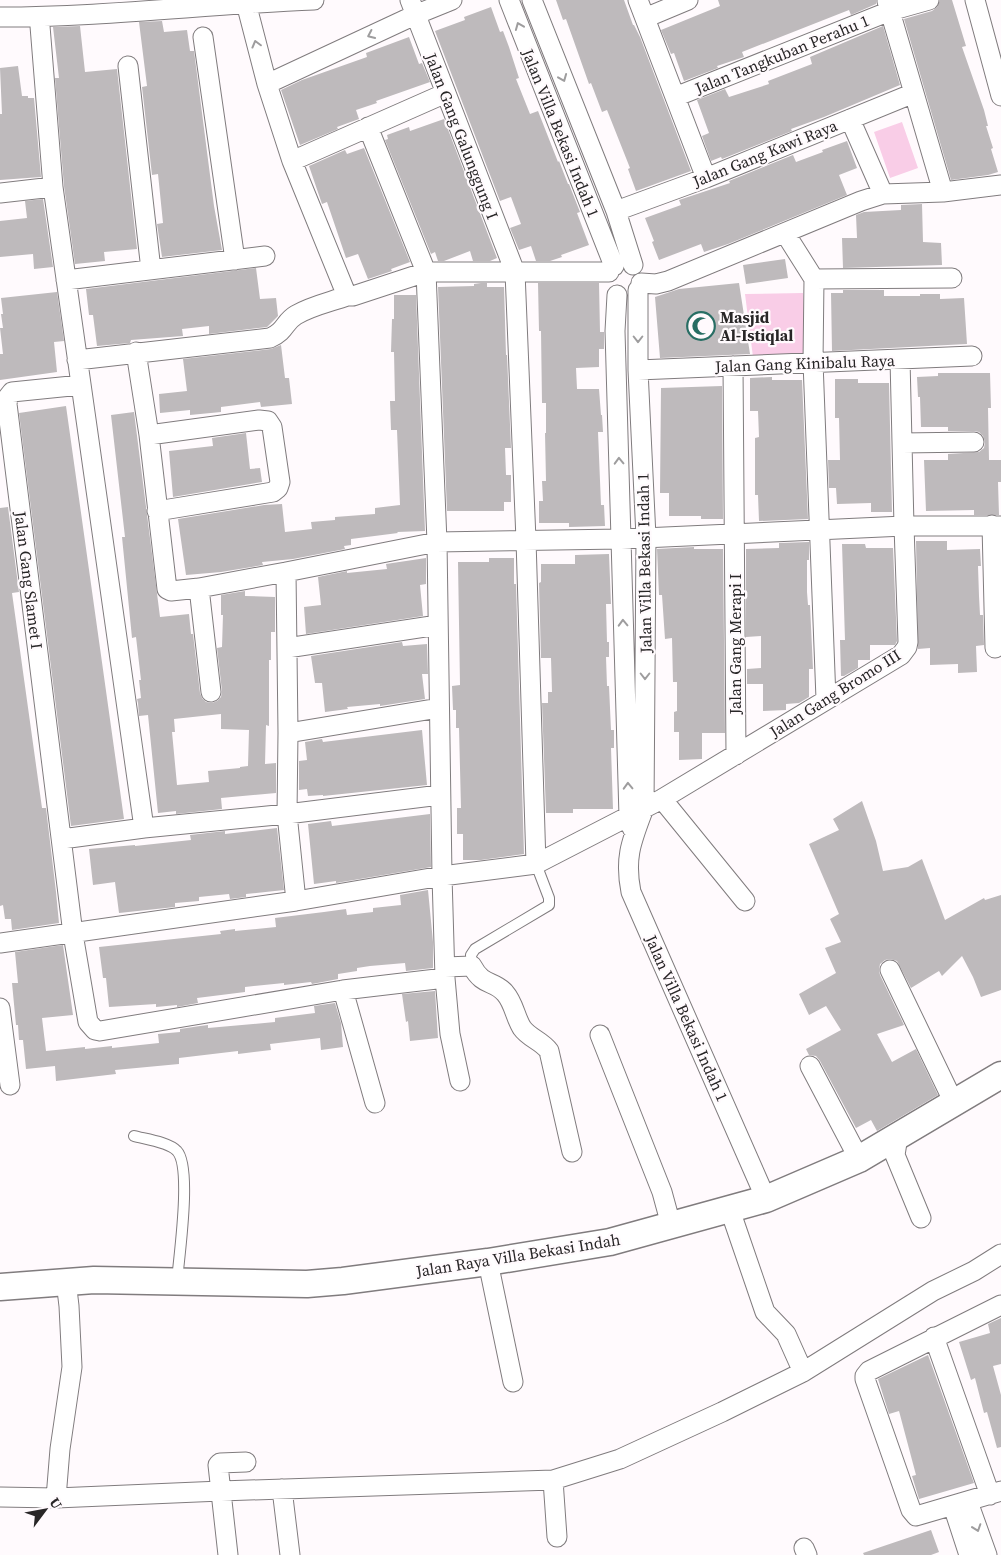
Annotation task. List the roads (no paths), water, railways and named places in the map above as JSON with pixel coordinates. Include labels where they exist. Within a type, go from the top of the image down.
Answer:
[{"type":"main road","name":"Jalan Raya Villa Bekasi Indah","points":[[0,1287],[30,1286],[66,1281],[316,1283],[488,1262],[610,1242],[766,1199],[859,1159],[1001,1075]]},
{"type":"street","points":[[0,17],[41,17],[126,6],[314,0]]},
{"type":"street","points":[[267,84],[412,7],[452,0]]},
{"type":"street","name":"Jalan Villa Bekasi Indah 1","points":[[509,0],[612,269]]},
{"type":"street","name":"Jalan Villa Bekasi Indah 1","points":[[532,0],[616,211],[633,265]]},
{"type":"street","points":[[638,0],[706,178]]},
{"type":"street","points":[[645,18],[688,0]]},
{"type":"street","name":"Jalan Tangkuban Perahu 1","points":[[675,97],[888,6],[928,0]]},
{"type":"street","points":[[974,0],[1001,96]]},
{"type":"street","points":[[246,3],[267,84],[292,161],[347,296]]},
{"type":"street","points":[[888,6],[943,192]]},
{"type":"street","name":"Jalan Gang Galunggung I","points":[[412,7],[515,272],[536,864]]},
{"type":"street","points":[[40,26],[53,187],[144,828]]},
{"type":"street","points":[[203,36],[234,260]]},
{"type":"street","points":[[128,66],[151,270]]},
{"type":"street","points":[[292,161],[446,93]]},
{"type":"street","name":"Jalan Gang Kawi Raya","points":[[616,211],[706,178],[914,93]]},
{"type":"street","points":[[850,119],[883,194]]},
{"type":"street","points":[[368,127],[426,272],[437,542],[440,795],[445,973],[450,1034],[460,1081]]},
{"type":"street","points":[[640,287],[641,276],[633,265],[620,263],[612,269],[608,279],[611,291],[617,295],[628,296],[640,287],[668,281],[861,201],[883,194],[943,192],[1001,185]]},
{"type":"street","points":[[0,193],[53,187]]},
{"type":"street","points":[[785,233],[814,279],[813,362],[826,699]]},
{"type":"street","points":[[66,280],[266,256]]},
{"type":"street","points":[[77,360],[270,338],[282,332],[289,321],[297,314],[347,296],[353,296],[426,272],[612,269]]},
{"type":"street","points":[[814,279],[952,278]]},
{"type":"street","name":"Jalan Villa Bekasi Indah 1","points":[[640,287],[638,370],[646,538],[636,820],[627,863],[631,892],[766,1199]]},
{"type":"street","name":"Jalan Villa Bekasi Indah 1","points":[[617,295],[615,331],[621,539],[636,820]]},
{"type":"street","points":[[136,352],[149,435],[167,589],[171,591],[286,572],[437,542],[621,539],[904,526],[996,526],[995,648]]},
{"type":"street","name":"Jalan Gang Kinibalu Raya","points":[[638,370],[972,356]]},
{"type":"street","name":"Jalan Gang Bromo III","points":[[0,943],[296,901],[442,876],[536,864],[636,820],[662,799],[901,655],[908,642],[900,359]]},
{"type":"street","name":"Jalan Gang Merapi I","points":[[733,366],[736,755]]},
{"type":"street","name":"Jalan Gang Slamet I","points":[[81,385],[12,392],[8,397],[7,404],[73,934],[86,1017],[91,1026],[100,1031],[343,990]]},
{"type":"street","points":[[149,435],[259,420],[268,421],[272,427],[280,482],[278,488],[273,492],[157,511]]},
{"type":"street","points":[[902,443],[974,442]]},
{"type":"street","points":[[286,572],[287,814],[296,901]]},
{"type":"street","points":[[198,588],[211,692]]},
{"type":"street","points":[[287,648],[438,625]]},
{"type":"street","points":[[288,733],[440,708]]},
{"type":"street","points":[[62,839],[440,795]]},
{"type":"street","points":[[662,799],[745,901]]},
{"type":"street","points":[[375,1103],[343,990],[445,973],[472,966],[480,978],[504,991],[510,999],[523,1030],[549,1051],[572,1152]]},
{"type":"street","points":[[890,970],[954,1104]]},
{"type":"street","points":[[0,1008],[2,1043],[10,1085]]},
{"type":"street","points":[[600,1035],[662,1192],[671,1225]]},
{"type":"street","points":[[810,1066],[859,1159]]},
{"type":"street","points":[[898,1136],[895,1155],[921,1218]]},
{"type":"street","points":[[730,1210],[765,1312],[786,1334],[803,1372]]},
{"type":"street","points":[[0,1497],[56,1498],[553,1480],[620,1459],[803,1372],[933,1291],[974,1271],[1001,1254]]},
{"type":"street","points":[[488,1262],[514,1382]]},
{"type":"street","points":[[56,1498],[61,1443],[72,1367],[66,1281]]},
{"type":"street","points":[[934,1337],[996,1493],[916,1516],[911,1510],[865,1382],[865,1376],[869,1370],[934,1337],[1001,1305]]},
{"type":"street","points":[[228,1555],[218,1465],[246,1462]]},
{"type":"street","points":[[553,1480],[558,1537]]},
{"type":"street","points":[[282,1489],[290,1555]]},
{"type":"street","points":[[960,1504],[969,1555]]},
{"type":"street","points":[[960,1504],[986,1555]]},
{"type":"lane","points":[[472,966],[471,954],[475,949],[548,905],[549,898],[536,864]]},
{"type":"lane","points":[[134,1136],[170,1146],[181,1156],[184,1178],[177,1281]]},
{"type":"place","name":"Masjid Al-Istiqlal","points":[[701,326]]}]
